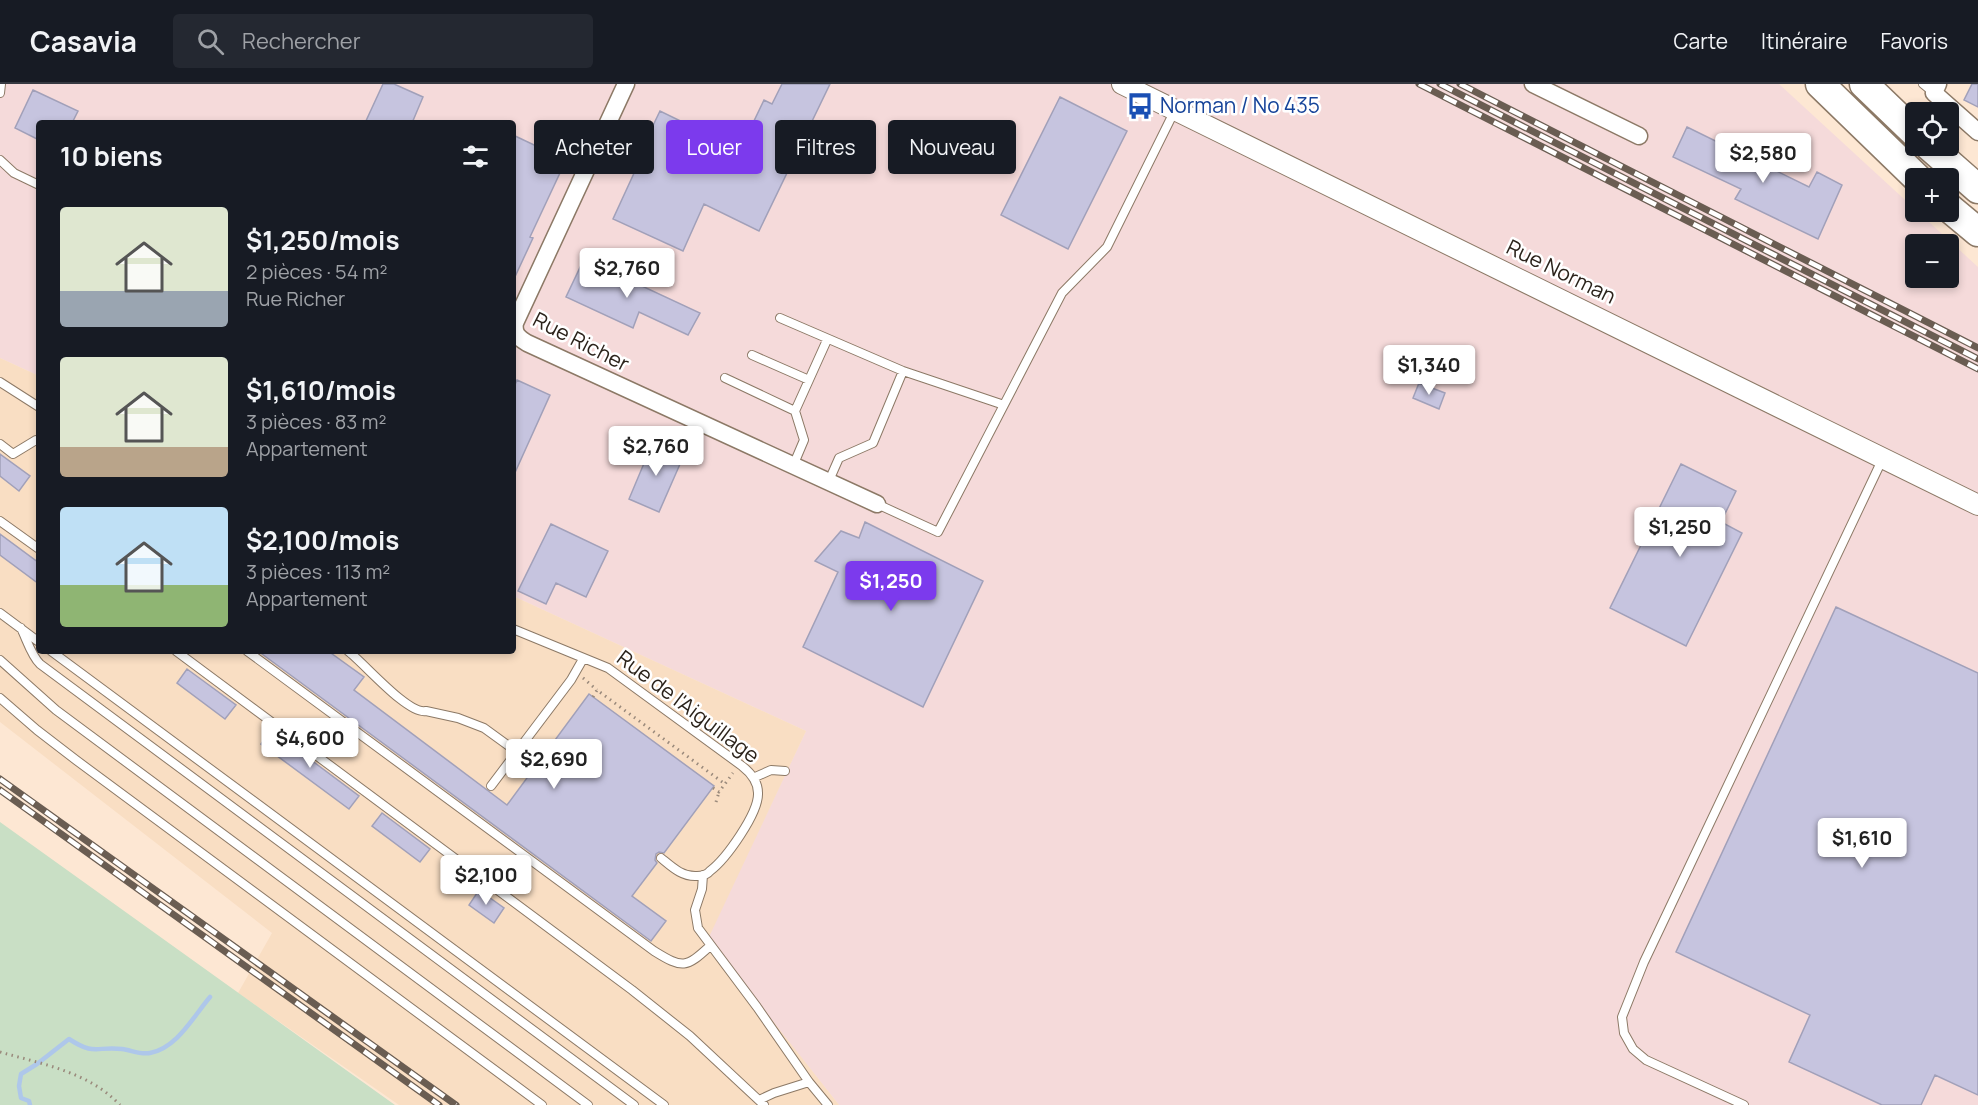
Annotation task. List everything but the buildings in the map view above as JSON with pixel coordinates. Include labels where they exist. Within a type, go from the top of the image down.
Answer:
[{"type":"highway","points":[[1820,84],[1907,168]]},
{"type":"highway","points":[[1864,84],[1905,123]]},
{"type":"highway","points":[[1940,156],[1978,189]]},
{"type":"highway","points":[[1959,216],[1978,232]]},
{"type":"street","name":"Rue Richer","points":[[516,322],[626,84]]},
{"type":"street","name":"Rue Norman","points":[[1122,84],[1978,505]]},
{"type":"street","points":[[1533,84],[1639,136]]},
{"type":"street","points":[[1932,87],[1978,132]]},
{"type":"street","name":"Rue Richer","points":[[516,334],[527,344],[876,504]]},
{"type":"lane","points":[[0,93],[1,84]]},
{"type":"lane","points":[[876,504],[938,532],[1062,293],[1107,247],[1175,110]]},
{"type":"lane","points":[[0,160],[14,173],[36,183]]},
{"type":"lane","points":[[780,318],[903,371],[1004,405]]},
{"type":"lane","points":[[793,466],[804,440],[795,411],[827,340]]},
{"type":"lane","points":[[752,355],[809,380]]},
{"type":"lane","points":[[828,483],[839,458],[873,442],[903,371]]},
{"type":"lane","points":[[725,378],[795,411]]},
{"type":"lane","points":[[0,382],[36,405]]},
{"type":"lane","points":[[0,444],[13,454],[36,440]]},
{"type":"lane","points":[[1744,1105],[1646,1060],[1632,1049],[1624,1033],[1622,1017],[1649,951],[1883,458]]},
{"type":"lane","points":[[0,520],[36,547]]},
{"type":"lane","points":[[0,613],[36,640]]},
{"type":"lane","points":[[21,628],[32,655],[40,664],[634,1105]]},
{"type":"lane","name":"Rue de l'Aiguillage","points":[[516,630],[602,664],[742,766],[753,778],[759,792],[755,810],[737,840],[711,871],[703,875]]},
{"type":"lane","points":[[55,654],[664,1105]]},
{"type":"lane","points":[[180,654],[623,983],[690,1036],[762,1102],[801,1083],[809,1082]]},
{"type":"lane","points":[[251,654],[654,951],[672,961],[688,963],[693,962],[710,946]]},
{"type":"lane","points":[[352,654],[411,708],[421,712],[458,718],[484,728],[517,752]]},
{"type":"lane","points":[[491,786],[576,671],[583,658]]},
{"type":"lane","points":[[0,660],[56,710],[588,1105]]},
{"type":"lane","points":[[0,698],[76,760],[542,1105]]},
{"type":"lane","points":[[753,778],[771,770],[785,771]]},
{"type":"lane","points":[[661,858],[685,875],[703,875],[695,916],[698,928],[828,1105]]},
{"type":"path","points":[[576,671],[597,690],[725,784]]},
{"type":"path","points":[[593,697],[597,690]]},
{"type":"path","points":[[664,749],[668,743]]},
{"type":"path","points":[[716,802],[718,792],[733,772]]},
{"type":"path","points":[[713,788],[718,792]]},
{"type":"path","points":[[0,1052],[75,1074],[92,1082],[120,1105]]},
{"type":"shaded area","points":[[0,84],[1779,84],[1905,200],[1905,222],[1929,222],[1942,234],[1905,234],[1905,288],[1959,288],[1959,250],[1978,267],[1978,1105],[839,1105],[707,939],[806,731],[516,597],[516,120],[36,120],[36,375],[0,358]]},
{"type":"shaded area","points":[[0,358],[36,375],[36,654],[516,654],[516,597],[806,731],[708,939],[839,1105],[399,1105],[238,993],[272,933],[0,722]]},
{"type":"green space","points":[[0,822],[339,1065],[395,1105],[0,1105]]},
{"type":"waterway","points":[[30,1105],[29,1101],[21,1098],[19,1086],[21,1074],[69,1039],[90,1049],[113,1048],[150,1053],[160,1050],[176,1038],[210,997]]},
{"type":"railway","points":[[1419,84],[1978,369]]},
{"type":"railway","points":[[1440,84],[1978,359]]},
{"type":"railway","points":[[1460,84],[1978,348]]},
{"type":"railway","points":[[0,779],[456,1105]]},
{"type":"railway","points":[[0,790],[439,1105]]},
{"type":"place","name":"Norman / No 435","points":[[1140,106]]}]
